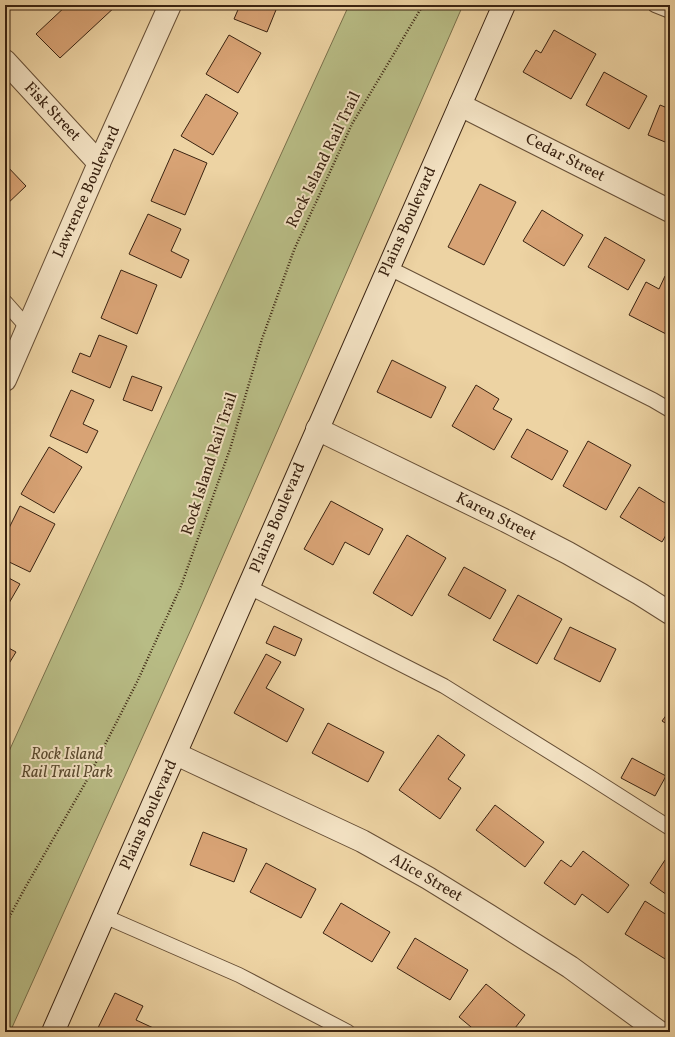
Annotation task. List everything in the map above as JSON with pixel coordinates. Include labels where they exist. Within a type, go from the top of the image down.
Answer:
[{"type":"street","name":"Lawrence Boulevard","points":[[5,380],[99,163],[170,5]]},
{"type":"street","name":"Plains Boulevard","points":[[54,1032],[504,5]]},
{"type":"street","name":"Fisk Street","points":[[5,61],[99,163]]},
{"type":"street","name":"Cedar Street","points":[[460,105],[670,211]]},
{"type":"street","name":"Karen Street","points":[[317,429],[506,521],[568,553],[670,613]]},
{"type":"street","name":"Alice Street","points":[[176,754],[362,841],[428,878],[570,967],[659,1032]]},
{"type":"lane","points":[[655,5],[670,11]]},
{"type":"lane","points":[[388,268],[653,400],[670,410]]},
{"type":"lane","points":[[5,302],[28,328]]},
{"type":"lane","points":[[249,587],[444,686],[670,828]]},
{"type":"lane","points":[[104,916],[239,974],[348,1032]]},
{"type":"path","name":"Rock Island Rail Trail","points":[[5,925],[87,780],[137,682],[181,586],[230,449],[262,338],[294,250],[352,124],[423,5]]},
{"type":"green space","name":"Rock Island Rail Trail Park","points":[[349,5],[463,5],[192,627],[10,1032],[5,1032],[5,760]]},
{"type":"building","points":[[67,5],[117,5],[60,58],[36,34]]},
{"type":"building","points":[[240,5],[278,5],[267,32],[234,19]]},
{"type":"building","points":[[554,30],[596,54],[571,99],[523,72],[536,50],[541,53]]},
{"type":"building","points":[[229,35],[261,53],[238,93],[206,74]]},
{"type":"building","points":[[604,72],[647,96],[629,129],[586,105]]},
{"type":"building","points":[[206,94],[238,113],[213,155],[181,136]]},
{"type":"building","points":[[660,105],[670,109],[670,144],[648,135]]},
{"type":"building","points":[[174,149],[207,163],[185,215],[151,201]]},
{"type":"building","points":[[5,164],[26,186],[5,206]]},
{"type":"building","points":[[480,184],[516,202],[484,265],[448,247]]},
{"type":"building","points":[[542,210],[583,235],[564,266],[523,241]]},
{"type":"building","points":[[148,214],[181,229],[171,251],[189,260],[181,278],[129,254]]},
{"type":"building","points":[[605,237],[645,260],[628,290],[588,267]]},
{"type":"building","points":[[121,270],[157,285],[137,334],[101,318]]},
{"type":"building","points":[[665,276],[670,279],[670,336],[629,315],[646,282],[659,289]]},
{"type":"building","points":[[99,335],[127,346],[110,388],[72,372],[80,353],[90,357]]},
{"type":"building","points":[[392,360],[446,387],[431,418],[377,392]]},
{"type":"building","points":[[132,376],[162,387],[152,411],[123,400]]},
{"type":"building","points":[[476,385],[499,399],[493,409],[512,419],[494,450],[452,426]]},
{"type":"building","points":[[71,390],[94,400],[83,424],[98,431],[87,453],[50,436]]},
{"type":"building","points":[[527,429],[568,451],[552,480],[511,457]]},
{"type":"building","points":[[588,441],[631,465],[606,510],[563,486]]},
{"type":"building","points":[[49,447],[82,467],[54,513],[21,494]]},
{"type":"building","points":[[639,487],[670,506],[670,528],[662,542],[620,517]]},
{"type":"building","points":[[331,501],[383,529],[369,555],[345,542],[333,565],[304,549]]},
{"type":"building","points":[[20,506],[55,524],[30,572],[5,560],[5,536]]},
{"type":"building","points":[[407,535],[446,558],[412,616],[373,593]]},
{"type":"building","points":[[464,567],[506,590],[490,619],[448,595]]},
{"type":"building","points":[[5,576],[20,584],[5,610]]},
{"type":"building","points":[[518,595],[562,619],[537,664],[493,640]]},
{"type":"building","points":[[274,626],[302,639],[295,656],[266,643]]},
{"type":"building","points":[[570,627],[616,649],[600,682],[554,659]]},
{"type":"building","points":[[5,646],[16,652],[5,670]]},
{"type":"building","points":[[266,654],[281,662],[266,688],[304,709],[287,742],[234,713]]},
{"type":"building","points":[[670,710],[670,726],[662,721]]},
{"type":"building","points":[[328,723],[384,752],[368,782],[312,753]]},
{"type":"building","points":[[438,735],[465,755],[448,779],[461,788],[440,819],[399,790]]},
{"type":"building","points":[[632,758],[666,776],[655,796],[621,778]]},
{"type":"building","points":[[495,805],[544,842],[525,867],[476,830]]},
{"type":"building","points":[[203,832],[247,849],[234,882],[190,865]]},
{"type":"building","points":[[583,851],[629,885],[608,913],[582,894],[575,905],[544,883],[561,860],[571,867]]},
{"type":"building","points":[[665,860],[670,864],[670,897],[650,883]]},
{"type":"building","points":[[266,863],[316,889],[301,918],[250,892]]},
{"type":"building","points":[[645,901],[670,917],[670,962],[625,934]]},
{"type":"building","points":[[341,903],[390,932],[372,962],[323,933]]},
{"type":"building","points":[[415,938],[468,970],[450,1000],[397,968]]},
{"type":"building","points":[[486,984],[525,1015],[512,1032],[477,1032],[459,1017]]},
{"type":"building","points":[[115,993],[143,1006],[136,1020],[162,1032],[96,1032]]}]
